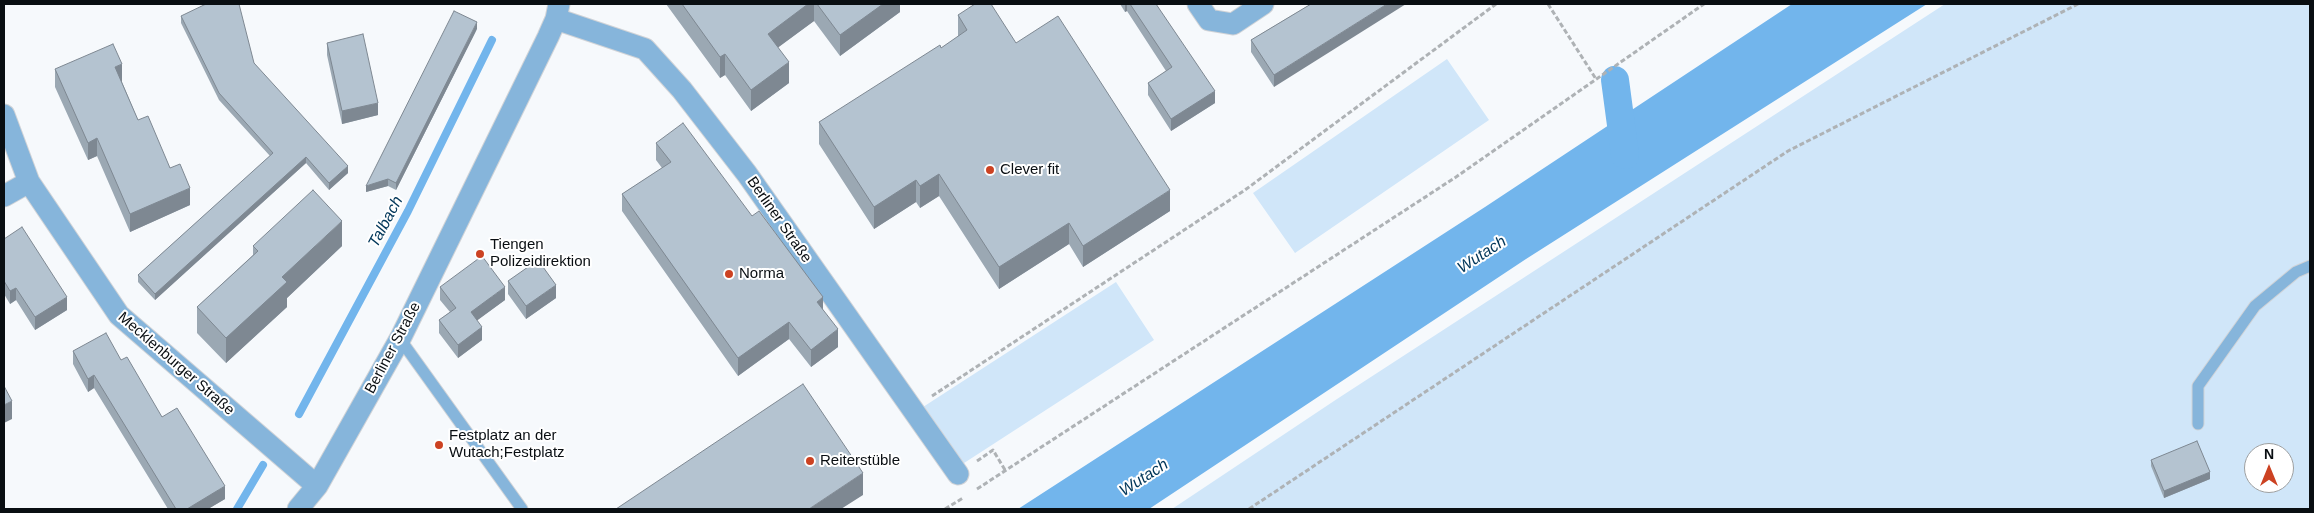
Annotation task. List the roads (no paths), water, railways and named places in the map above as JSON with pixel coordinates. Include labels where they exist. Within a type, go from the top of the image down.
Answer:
[{"type":"street","points":[[1198,4],[1209,20],[1233,24],[1263,4]]},
{"type":"street","name":"Berliner Straße","points":[[298,509],[317,486],[400,339],[558,11],[645,49],[699,111],[729,150],[958,474]]},
{"type":"street","name":"Mecklenburger Straße","points":[[4,115],[29,182],[119,316],[317,486]]},
{"type":"street","points":[[4,196],[29,182]]},
{"type":"lane","points":[[2198,424],[2198,386],[2255,306],[2296,272],[2310,266]]},
{"type":"lane","points":[[400,339],[522,509]]},
{"type":"water","name":"Wutach","points":[[1792,4],[1927,4],[1526,259],[1149,509],[1018,509],[1485,207]]},
{"type":"waterway","name":"Talbach","points":[[299,414],[408,211],[492,40]]},
{"type":"waterway","points":[[1615,80],[1625,155]]},
{"type":"waterway","name":"Talbach","points":[[237,509],[263,465]]},
{"type":"place","name":"Clever fit","points":[[990,170]]},
{"type":"place","name":"Tiengen Polizeidirektion","points":[[480,254]]},
{"type":"place","name":"Norma","points":[[729,274]]},
{"type":"place","name":"Festplatz an der Wutach;Festplatz","points":[[439,445]]},
{"type":"place","name":"Reiterstüble","points":[[810,461]]}]
